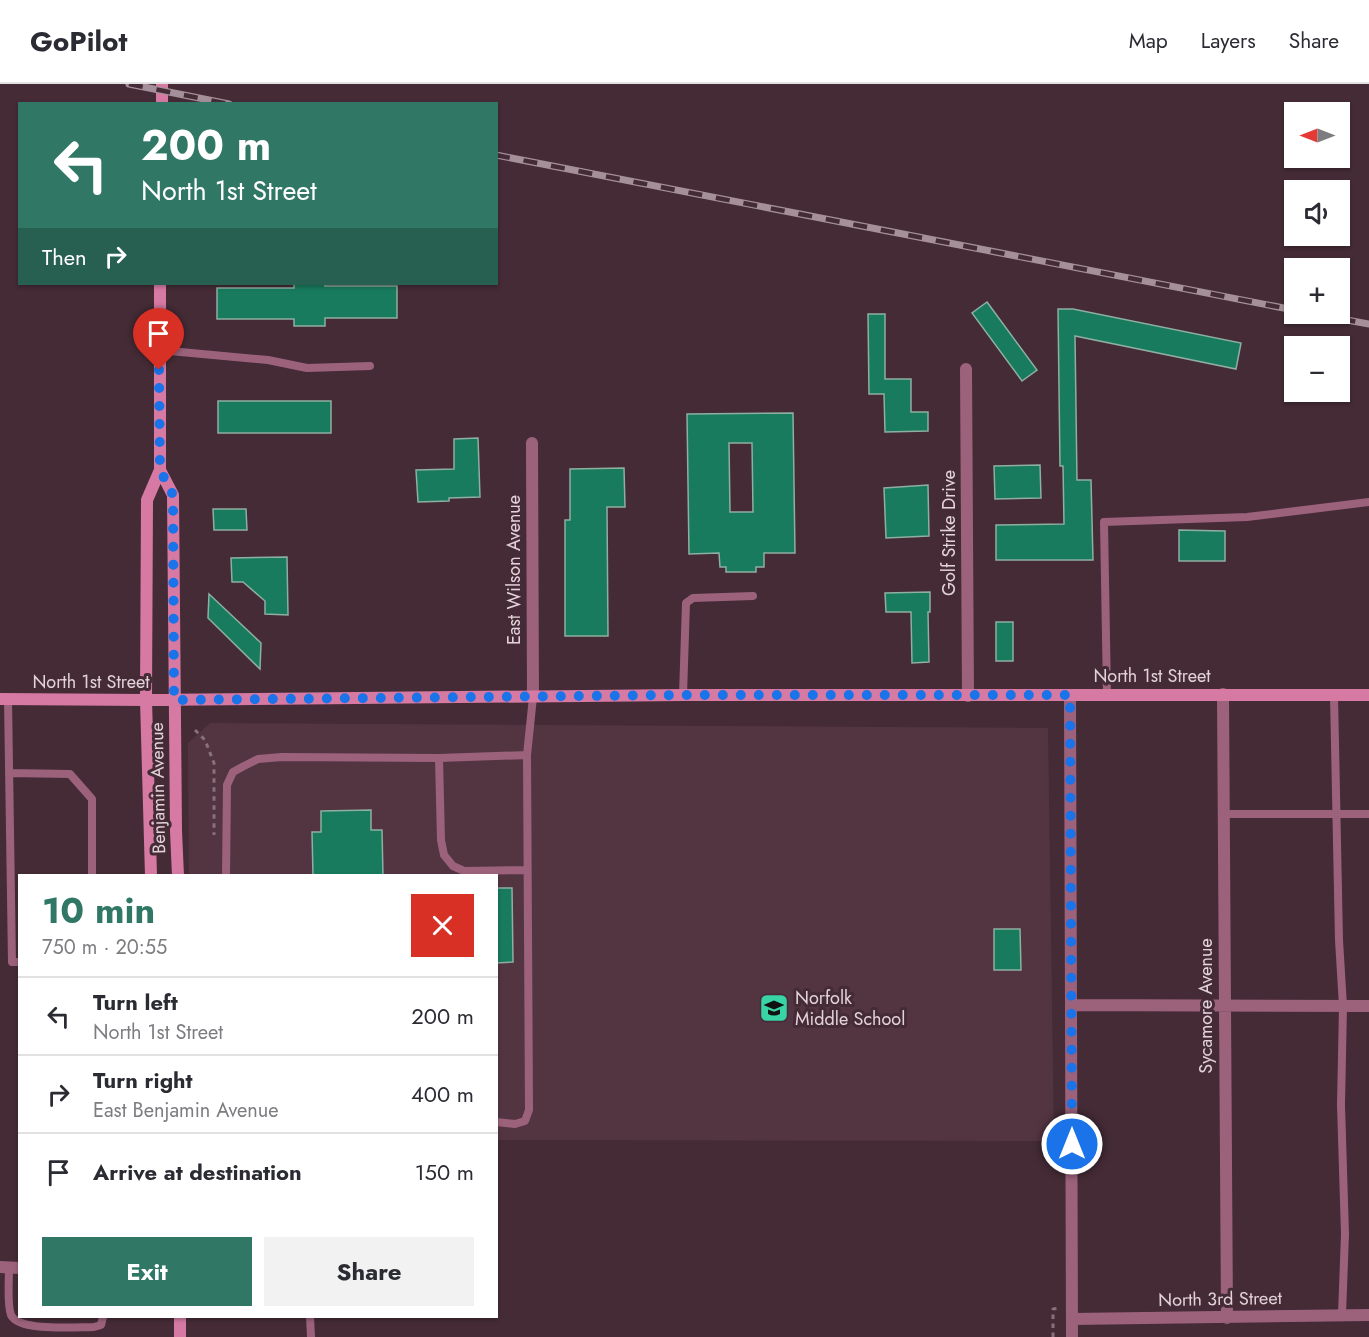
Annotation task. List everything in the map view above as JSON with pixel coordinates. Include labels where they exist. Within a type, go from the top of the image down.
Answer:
[{"type":"main road","points":[[162,84],[162,102]]},
{"type":"main road","points":[[160,285],[160,470]]},
{"type":"main road","name":"Benjamin Avenue","points":[[160,470],[173,495],[178,874]]},
{"type":"main road","name":"Benjamin Avenue","points":[[151,874],[146,700],[147,500],[160,470]]},
{"type":"main road","name":"North 1st Street","points":[[4,699],[174,700],[683,695],[1369,695]]},
{"type":"main road","points":[[180,1318],[180,1337]]},
{"type":"street","name":"Golf Strike Drive","points":[[966,369],[968,696]]},
{"type":"street","name":"East Wilson Avenue","points":[[532,443],[533,697]]},
{"type":"street","name":"Sycamore Avenue","points":[[1223,694],[1227,1318]]},
{"type":"street","points":[[1070,695],[1072,1337]]},
{"type":"street","points":[[1071,1005],[1369,1006]]},
{"type":"street","name":"North 3rd Street","points":[[1072,1313],[1227,1318],[1369,1315]]},
{"type":"lane","points":[[159,350],[268,360],[307,368],[370,366]]},
{"type":"lane","points":[[1107,695],[1104,522],[1247,517],[1369,502]]},
{"type":"lane","points":[[683,695],[687,603],[693,598],[753,596]]},
{"type":"lane","points":[[1334,694],[1339,940],[1343,1006],[1341,1105],[1345,1234],[1342,1316]]},
{"type":"lane","points":[[498,1122],[515,1124],[525,1121],[529,1110],[526,755],[533,697]]},
{"type":"lane","points":[[4,699],[9,773],[12,962],[18,962]]},
{"type":"lane","points":[[226,874],[227,785],[233,772],[258,759],[526,755]]},
{"type":"lane","points":[[440,758],[441,840],[444,855],[453,866],[464,871],[527,870]]},
{"type":"lane","points":[[9,773],[69,774],[92,799],[92,874]]},
{"type":"lane","points":[[1223,814],[1369,814]]},
{"type":"lane","points":[[10,1268],[10,1312],[13,1319],[21,1324],[44,1327],[94,1327],[101,1324],[103,1318]]},
{"type":"lane","points":[[310,1318],[311,1337]]},
{"type":"path","points":[[195,730],[205,740],[214,764],[214,842]]},
{"type":"path","points":[[1053,1337],[1053,1309],[1072,1313]]},
{"type":"shaded area","name":"Norfolk Middle School","points":[[210,723],[1048,728],[1054,1141],[498,1140],[498,874],[189,874],[188,743]]},
{"type":"building","points":[[294,285],[397,286],[397,318],[325,318],[325,326],[294,326],[294,319],[217,319],[217,288],[294,288]]},
{"type":"building","points":[[987,302],[1037,370],[1022,381],[972,313]]},
{"type":"building","points":[[1058,309],[1073,309],[1241,343],[1236,369],[1075,336],[1077,480],[1091,480],[1093,560],[996,560],[996,525],[1064,524],[1063,466],[1060,466]]},
{"type":"building","points":[[868,314],[885,314],[885,379],[911,379],[911,412],[928,412],[928,431],[885,432],[884,394],[869,394]]},
{"type":"building","points":[[218,401],[331,401],[331,433],[218,433]]},
{"type":"building","points":[[793,413],[795,553],[764,553],[764,567],[756,567],[756,572],[726,572],[726,567],[720,567],[719,553],[689,554],[687,414]],"holes":[[[729,443],[752,443],[753,512],[730,512]]]},
{"type":"building","points":[[478,438],[480,497],[418,502],[416,470],[454,469],[454,439]]},
{"type":"building","points":[[1040,465],[1041,498],[995,499],[994,466]]},
{"type":"building","points":[[624,468],[625,507],[607,507],[608,636],[565,636],[565,520],[570,520],[570,469]]},
{"type":"building","points":[[928,485],[929,536],[886,538],[884,488]]},
{"type":"building","points":[[213,509],[246,509],[247,530],[214,530]]},
{"type":"building","points":[[1179,530],[1225,531],[1225,561],[1179,561]]},
{"type":"building","points":[[287,557],[288,615],[265,614],[265,601],[243,582],[232,582],[231,558]]},
{"type":"building","points":[[930,592],[929,662],[912,663],[911,612],[886,612],[885,593]]},
{"type":"building","points":[[209,594],[261,643],[260,669],[208,618]]},
{"type":"building","points":[[996,622],[1013,622],[1013,661],[996,661]]},
{"type":"building","points":[[371,810],[371,830],[382,830],[383,874],[313,874],[312,832],[321,832],[321,811]]},
{"type":"building","points":[[498,888],[512,888],[513,962],[498,963]]},
{"type":"building","points":[[994,929],[1020,929],[1021,970],[994,970]]},
{"type":"railway","points":[[129,84],[219,102]]},
{"type":"railway","points":[[498,155],[1284,308]]},
{"type":"railway","points":[[1350,321],[1369,324]]},
{"type":"place","name":"Norfolk Middle School","points":[[774,1008]]},
{"type":"route","points":[[159,370],[160,470],[173,495],[174,700],[683,695],[1070,695],[1072,1144]]}]
